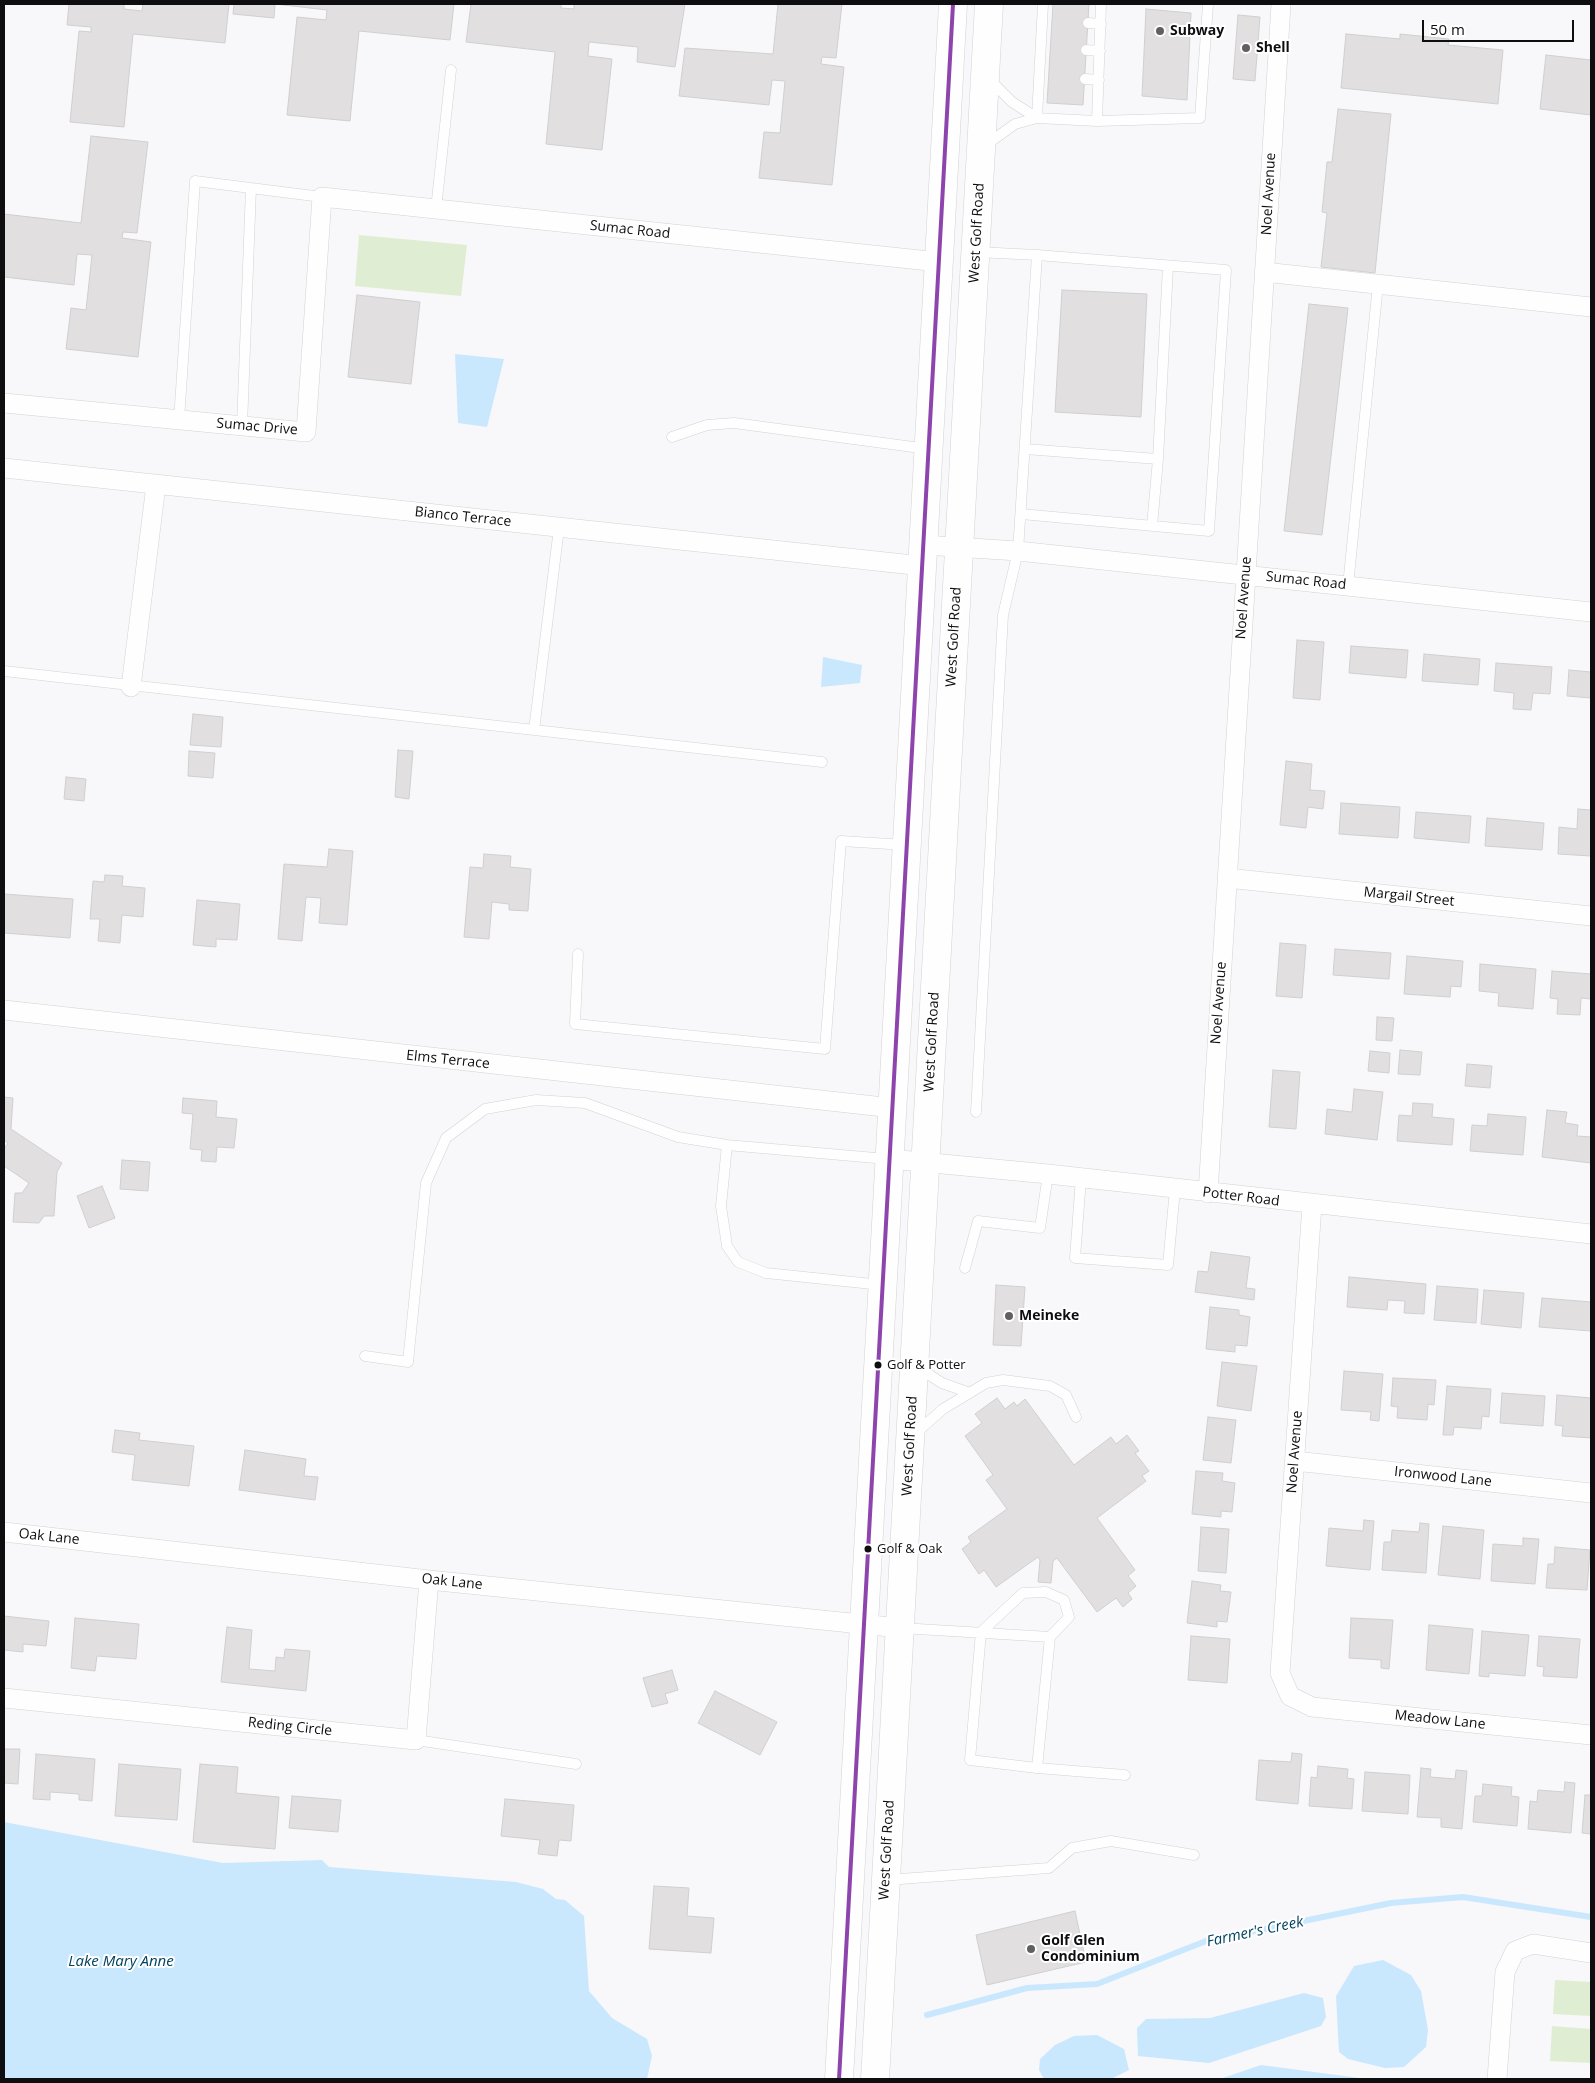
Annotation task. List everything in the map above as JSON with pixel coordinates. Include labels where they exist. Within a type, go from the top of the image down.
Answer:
[{"type":"main road","points":[[839,2079],[953,4]]},
{"type":"main road","name":"West Golf Road","points":[[875,2079],[989,4]]},
{"type":"street","name":"Noel Avenue","points":[[1208,1193],[1281,4]]},
{"type":"street","name":"Sumac Road","points":[[322,197],[939,262]]},
{"type":"street","name":"Sumac Drive","points":[[4,403],[306,432],[322,197]]},
{"type":"street","points":[[1264,272],[1591,307]]},
{"type":"street","name":"Bianco Terrace","points":[[4,468],[559,528],[923,556],[960,548]]},
{"type":"street","points":[[130,687],[156,484]]},
{"type":"street","name":"Sumac Road","points":[[960,548],[1018,551],[1591,612]]},
{"type":"street","name":"Margail Street","points":[[1227,878],[1591,916]]},
{"type":"street","name":"Elms Terrace","points":[[4,1010],[893,1108]]},
{"type":"street","name":"Potter Road","points":[[890,1159],[1048,1174],[1312,1205],[1591,1234]]},
{"type":"street","name":"Noel Avenue","points":[[1290,1696],[1280,1673],[1312,1205]]},
{"type":"street","name":"Ironwood Lane","points":[[1294,1461],[1591,1493]]},
{"type":"street","name":"Oak Lane","points":[[4,1532],[430,1580],[900,1628]]},
{"type":"street","points":[[416,1740],[430,1580]]},
{"type":"street","name":"Meadow Lane","points":[[1290,1696],[1312,1707],[1591,1735]]},
{"type":"street","name":"Reding Circle","points":[[4,1698],[416,1740]]},
{"type":"street","points":[[1497,2079],[1505,1972],[1515,1952],[1533,1944],[1591,1953]]},
{"type":"lane","points":[[1037,118],[1044,77],[1047,21],[1044,4]]},
{"type":"lane","points":[[1097,120],[1102,4]]},
{"type":"lane","points":[[981,148],[1015,124],[1037,118],[1097,120],[1200,118],[1208,4]]},
{"type":"lane","points":[[1088,23],[1101,24]]},
{"type":"lane","points":[[1086,50],[1100,51]]},
{"type":"lane","points":[[436,209],[451,70]]},
{"type":"lane","points":[[985,76],[1012,102],[1037,118]]},
{"type":"lane","points":[[1085,79],[1098,80]]},
{"type":"lane","points":[[179,420],[195,181],[322,197]]},
{"type":"lane","points":[[242,426],[251,188]]},
{"type":"lane","points":[[976,252],[1226,270],[1209,531],[1021,514]]},
{"type":"lane","points":[[976,1112],[1003,615],[1018,551],[1037,255]]},
{"type":"lane","points":[[1152,526],[1158,459],[1168,266]]},
{"type":"lane","points":[[1348,586],[1378,284]]},
{"type":"lane","points":[[672,437],[707,425],[734,424],[929,450]]},
{"type":"lane","points":[[1025,449],[1158,459]]},
{"type":"lane","points":[[534,730],[559,528]]},
{"type":"lane","points":[[4,671],[130,687],[822,762]]},
{"type":"lane","points":[[578,954],[575,1024],[825,1049],[842,841],[907,845]]},
{"type":"lane","points":[[365,1356],[408,1362],[426,1183],[446,1138],[485,1109],[536,1100],[585,1103],[678,1137],[727,1145],[890,1159]]},
{"type":"lane","points":[[727,1145],[721,1206],[727,1246],[738,1262],[766,1273],[883,1286]]},
{"type":"lane","points":[[966,1268],[978,1221],[1040,1228],[1048,1174]]},
{"type":"lane","points":[[1081,1178],[1075,1258],[1168,1265],[1175,1189]]},
{"type":"lane","points":[[914,1365],[942,1383],[970,1393]]},
{"type":"lane","points":[[910,1440],[934,1416],[986,1383],[1002,1380],[1050,1386],[1066,1395],[1076,1417]]},
{"type":"lane","points":[[1037,1768],[1050,1637],[1069,1617],[1064,1600],[1046,1592],[1023,1593],[980,1632],[970,1760],[1037,1768],[1126,1775]]},
{"type":"lane","points":[[900,1628],[1050,1637]]},
{"type":"lane","points":[[416,1740],[576,1764]]},
{"type":"lane","points":[[886,1880],[1049,1868],[1072,1848],[1111,1840],[1194,1854]]},
{"type":"green space","points":[[359,235],[467,245],[461,296],[355,286]]},
{"type":"green space","points":[[1555,1980],[1591,1982],[1591,2016],[1553,2014]]},
{"type":"green space","points":[[1552,2026],[1591,2029],[1591,2063],[1550,2061]]},
{"type":"water","points":[[455,354],[504,359],[487,427],[458,423]]},
{"type":"water","points":[[823,657],[862,665],[860,683],[821,687]]},
{"type":"water","name":"Lake Mary Anne","points":[[4,1822],[223,1863],[322,1860],[329,1867],[516,1882],[543,1889],[556,1899],[565,1900],[584,1916],[589,1991],[612,2018],[647,2039],[652,2056],[647,2079],[4,2079]]},
{"type":"water","points":[[1383,1960],[1411,1975],[1421,1991],[1428,2030],[1426,2047],[1404,2067],[1385,2068],[1348,2059],[1339,2052],[1336,1996],[1354,1966]]},
{"type":"water","points":[[1304,1993],[1323,1998],[1326,2017],[1321,2026],[1209,2063],[1138,2056],[1137,2028],[1146,2019],[1210,2018]]},
{"type":"water","points":[[1097,2035],[1124,2049],[1129,2070],[1111,2079],[1044,2079],[1039,2070],[1040,2059],[1055,2045],[1074,2036]]},
{"type":"water","points":[[1261,2065],[1367,2079],[1220,2079]]},
{"type":"building","points":[[69,4],[124,4],[124,9],[142,11],[143,4],[229,4],[225,43],[133,34],[124,127],[70,122],[79,31],[91,32],[91,27],[67,25]]},
{"type":"building","points":[[234,4],[275,4],[274,18],[233,14]]},
{"type":"building","points":[[275,4],[454,4],[450,40],[359,31],[350,121],[287,115],[297,17],[326,20],[327,10]]},
{"type":"building","points":[[471,4],[561,4],[561,8],[574,9],[574,4],[685,4],[675,67],[637,62],[638,47],[589,42],[588,56],[612,59],[602,150],[546,144],[555,52],[466,42]]},
{"type":"building","points":[[778,4],[842,4],[836,58],[822,57],[821,64],[844,67],[832,185],[759,178],[764,132],[780,133],[785,81],[772,80],[769,105],[679,96],[685,48],[773,54]]},
{"type":"building","points":[[1053,4],[1089,4],[1083,105],[1047,103]]},
{"type":"building","points":[[1146,9],[1191,13],[1187,100],[1142,96]]},
{"type":"building","name":"Shell","points":[[1238,15],[1260,17],[1255,81],[1233,79]]},
{"type":"building","points":[[1346,34],[1400,39],[1400,34],[1449,39],[1448,45],[1503,50],[1498,104],[1341,88]]},
{"type":"building","points":[[1546,55],[1591,60],[1591,115],[1540,109]]},
{"type":"building","points":[[1338,109],[1391,114],[1375,273],[1321,267],[1327,213],[1322,212],[1327,162],[1332,162]]},
{"type":"building","points":[[91,136],[148,142],[137,233],[123,232],[122,238],[151,242],[138,357],[66,349],[71,308],[86,310],[92,255],[77,254],[74,285],[4,277],[4,214],[81,223]]},
{"type":"building","points":[[1062,290],[1147,294],[1141,417],[1055,412]]},
{"type":"building","points":[[357,295],[420,302],[411,384],[348,377]]},
{"type":"building","points":[[1309,304],[1348,308],[1322,535],[1284,531]]},
{"type":"building","points":[[1297,640],[1324,642],[1320,700],[1293,698]]},
{"type":"building","points":[[1351,646],[1408,650],[1406,678],[1349,673]]},
{"type":"building","points":[[1424,654],[1480,659],[1478,685],[1422,681]]},
{"type":"building","points":[[1496,663],[1552,667],[1550,694],[1533,693],[1531,710],[1513,709],[1514,693],[1494,691]]},
{"type":"building","points":[[1569,670],[1591,672],[1591,698],[1567,696]]},
{"type":"building","points":[[193,714],[223,717],[221,747],[190,745]]},
{"type":"building","points":[[398,750],[413,751],[409,799],[395,797]]},
{"type":"building","points":[[189,751],[215,753],[213,778],[188,776]]},
{"type":"building","points":[[1286,761],[1312,764],[1310,790],[1325,791],[1323,809],[1308,807],[1306,828],[1280,825]]},
{"type":"building","points":[[66,777],[86,779],[84,801],[64,799]]},
{"type":"building","points":[[1341,803],[1400,807],[1398,838],[1339,834]]},
{"type":"building","points":[[1578,809],[1591,810],[1591,856],[1558,854],[1559,827],[1577,829]]},
{"type":"building","points":[[1416,812],[1471,816],[1469,843],[1414,838]]},
{"type":"building","points":[[1487,818],[1544,823],[1542,850],[1485,846]]},
{"type":"building","points":[[329,849],[353,851],[347,925],[319,923],[321,898],[306,897],[302,941],[278,939],[284,864],[327,867]]},
{"type":"building","points":[[484,854],[511,856],[510,867],[531,869],[528,911],[509,910],[509,904],[492,902],[489,939],[464,937],[470,867],[483,868]]},
{"type":"building","points":[[105,875],[123,876],[122,886],[145,888],[143,917],[122,915],[120,943],[98,941],[100,919],[90,919],[93,881],[104,882]]},
{"type":"building","points":[[4,894],[73,899],[70,938],[4,933]]},
{"type":"building","points":[[197,900],[240,904],[237,940],[216,939],[216,947],[193,945]]},
{"type":"building","points":[[1280,943],[1306,945],[1302,998],[1276,996]]},
{"type":"building","points":[[1335,949],[1391,953],[1389,979],[1333,975]]},
{"type":"building","points":[[1407,956],[1463,961],[1461,987],[1451,986],[1450,997],[1404,994]]},
{"type":"building","points":[[1480,964],[1536,969],[1533,1009],[1498,1006],[1499,993],[1479,991]]},
{"type":"building","points":[[1552,971],[1591,974],[1591,999],[1581,998],[1580,1015],[1557,1014],[1558,999],[1550,998]]},
{"type":"building","points":[[1377,1017],[1394,1018],[1392,1041],[1376,1040]]},
{"type":"building","points":[[1400,1050],[1422,1052],[1420,1075],[1398,1074]]},
{"type":"building","points":[[1370,1051],[1390,1053],[1389,1073],[1368,1071]]},
{"type":"building","points":[[1467,1064],[1492,1066],[1490,1088],[1465,1086]]},
{"type":"building","points":[[1273,1070],[1300,1072],[1296,1129],[1269,1127]]},
{"type":"building","points":[[1354,1089],[1383,1092],[1377,1140],[1325,1134],[1327,1109],[1352,1112]]},
{"type":"building","points":[[4,1097],[13,1098],[11,1129],[62,1163],[57,1172],[54,1216],[44,1216],[39,1223],[13,1222],[15,1193],[22,1193],[29,1183],[4,1166],[4,1149],[8,1143],[4,1140]]},
{"type":"building","points":[[183,1098],[217,1101],[216,1117],[237,1119],[234,1148],[217,1147],[216,1162],[201,1161],[202,1150],[190,1149],[193,1114],[182,1113]]},
{"type":"building","points":[[1413,1103],[1433,1104],[1432,1117],[1454,1119],[1452,1145],[1397,1141],[1399,1115],[1412,1116]]},
{"type":"building","points":[[1547,1110],[1567,1112],[1565,1123],[1578,1125],[1577,1136],[1591,1137],[1591,1163],[1542,1157]]},
{"type":"building","points":[[1488,1114],[1526,1117],[1523,1155],[1470,1151],[1472,1125],[1487,1126]]},
{"type":"building","points":[[122,1160],[150,1162],[148,1191],[120,1189]]},
{"type":"building","points":[[102,1186],[115,1218],[89,1228],[77,1196]]},
{"type":"building","points":[[1211,1252],[1250,1257],[1246,1288],[1255,1289],[1254,1300],[1195,1292],[1198,1271],[1208,1272]]},
{"type":"building","points":[[1349,1277],[1426,1284],[1424,1314],[1404,1313],[1405,1301],[1388,1300],[1387,1310],[1347,1307]]},
{"type":"building","name":"Meineke","points":[[996,1285],[1025,1287],[1021,1346],[993,1345]]},
{"type":"building","points":[[1437,1286],[1478,1289],[1476,1323],[1434,1320]]},
{"type":"building","points":[[1484,1290],[1524,1293],[1521,1328],[1481,1324]]},
{"type":"building","points":[[1542,1298],[1591,1302],[1591,1331],[1539,1327]]},
{"type":"building","points":[[1210,1307],[1239,1310],[1239,1315],[1250,1317],[1247,1346],[1235,1345],[1235,1352],[1206,1349]]},
{"type":"building","points":[[1222,1362],[1257,1366],[1251,1411],[1217,1406]]},
{"type":"building","points":[[1344,1371],[1383,1374],[1379,1421],[1370,1420],[1371,1412],[1341,1410]]},
{"type":"building","points":[[1393,1378],[1436,1380],[1434,1405],[1428,1404],[1427,1420],[1397,1418],[1398,1407],[1391,1406]]},
{"type":"building","points":[[1447,1386],[1491,1389],[1489,1417],[1482,1416],[1481,1429],[1454,1427],[1453,1435],[1443,1435]]},
{"type":"building","points":[[1502,1393],[1545,1396],[1543,1426],[1500,1423]]},
{"type":"building","points":[[1557,1395],[1591,1398],[1591,1438],[1562,1436],[1563,1426],[1555,1425]]},
{"type":"building","points":[[997,1398],[1005,1409],[1014,1402],[1017,1406],[1025,1399],[1074,1465],[1111,1437],[1116,1444],[1127,1435],[1139,1451],[1135,1453],[1149,1471],[1142,1476],[1146,1481],[1097,1518],[1135,1570],[1128,1576],[1136,1586],[1128,1593],[1132,1599],[1123,1607],[1116,1598],[1097,1612],[1057,1558],[1053,1561],[1051,1583],[1038,1582],[1040,1560],[1038,1557],[996,1587],[984,1570],[979,1574],[962,1549],[971,1542],[968,1537],[1007,1509],[986,1480],[993,1475],[965,1436],[982,1423],[975,1414]]},
{"type":"building","points":[[1208,1417],[1236,1420],[1231,1463],[1203,1460]]},
{"type":"building","points":[[115,1430],[140,1433],[139,1440],[194,1446],[189,1486],[132,1480],[135,1455],[112,1452]]},
{"type":"building","points":[[245,1450],[306,1459],[304,1476],[318,1477],[315,1500],[239,1490]]},
{"type":"building","points":[[1196,1471],[1223,1473],[1222,1481],[1235,1483],[1232,1512],[1221,1511],[1221,1517],[1192,1514]]},
{"type":"building","points":[[1364,1520],[1374,1521],[1370,1570],[1326,1566],[1329,1528],[1363,1531]]},
{"type":"building","points":[[1420,1523],[1429,1524],[1426,1573],[1382,1570],[1384,1542],[1391,1542],[1392,1530],[1419,1532]]},
{"type":"building","points":[[1443,1526],[1484,1530],[1480,1579],[1438,1575]]},
{"type":"building","points":[[1201,1527],[1229,1529],[1226,1573],[1198,1571]]},
{"type":"building","points":[[1523,1538],[1539,1539],[1535,1584],[1491,1581],[1493,1544],[1523,1546]]},
{"type":"building","points":[[1555,1547],[1590,1550],[1587,1590],[1546,1588],[1548,1564],[1554,1564]]},
{"type":"building","points":[[1192,1581],[1221,1585],[1220,1591],[1231,1592],[1227,1622],[1217,1621],[1217,1627],[1187,1623]]},
{"type":"building","points":[[4,1616],[49,1621],[46,1646],[23,1644],[23,1652],[4,1650]]},
{"type":"building","points":[[75,1618],[139,1624],[136,1659],[97,1656],[95,1671],[71,1668]]},
{"type":"building","points":[[1351,1618],[1393,1620],[1389,1669],[1381,1668],[1381,1660],[1349,1658]]},
{"type":"building","points":[[1429,1625],[1473,1629],[1469,1674],[1426,1670]]},
{"type":"building","points":[[227,1627],[252,1630],[249,1669],[275,1671],[276,1657],[284,1658],[285,1649],[310,1651],[306,1691],[221,1682]]},
{"type":"building","points":[[1482,1631],[1529,1635],[1525,1676],[1489,1673],[1489,1677],[1479,1676]]},
{"type":"building","points":[[1191,1636],[1230,1639],[1227,1683],[1188,1680]]},
{"type":"building","points":[[1539,1636],[1580,1639],[1577,1678],[1543,1676],[1544,1667],[1537,1666]]},
{"type":"building","points":[[672,1670],[678,1690],[665,1694],[668,1703],[652,1707],[643,1678]]},
{"type":"building","points":[[715,1691],[777,1722],[760,1755],[698,1723]]},
{"type":"building","points":[[4,1749],[20,1749],[18,1784],[4,1783]]},
{"type":"building","points":[[1292,1753],[1302,1754],[1298,1804],[1256,1800],[1259,1760],[1291,1762]]},
{"type":"building","points":[[36,1754],[95,1759],[92,1801],[79,1800],[79,1794],[50,1792],[50,1800],[33,1799]]},
{"type":"building","points":[[119,1764],[181,1769],[177,1820],[115,1816]]},
{"type":"building","points":[[200,1764],[238,1767],[236,1793],[279,1797],[275,1849],[193,1842]]},
{"type":"building","points":[[1318,1766],[1348,1769],[1347,1778],[1354,1779],[1352,1809],[1309,1806],[1311,1777],[1317,1778]]},
{"type":"building","points":[[1421,1768],[1431,1769],[1430,1777],[1455,1779],[1456,1770],[1467,1771],[1462,1829],[1441,1827],[1441,1818],[1417,1817]]},
{"type":"building","points":[[1365,1772],[1410,1775],[1408,1814],[1362,1811]]},
{"type":"building","points":[[1565,1782],[1575,1783],[1571,1833],[1528,1829],[1530,1801],[1537,1802],[1538,1790],[1564,1792]]},
{"type":"building","points":[[1483,1784],[1512,1787],[1511,1796],[1519,1797],[1517,1826],[1473,1822],[1475,1796],[1482,1796]]},
{"type":"building","points":[[1585,1795],[1591,1795],[1591,1834],[1582,1833]]},
{"type":"building","points":[[292,1796],[341,1800],[338,1832],[289,1828]]},
{"type":"building","points":[[505,1799],[574,1805],[571,1841],[559,1840],[557,1856],[538,1854],[540,1840],[501,1836]]},
{"type":"building","points":[[654,1886],[689,1888],[687,1916],[714,1918],[711,1953],[649,1949]]},
{"type":"building","name":"Golf Glen Condominium","points":[[1075,1911],[1086,1962],[987,1985],[976,1935]]},
{"type":"waterway","name":"Farmer's Creek","points":[[927,2015],[1027,1988],[1097,1984],[1206,1941],[1391,1903],[1463,1897],[1591,1917]]},
{"type":"transit line","points":[[839,2079],[953,4]]},
{"type":"place","name":"Subway","points":[[1160,31]]},
{"type":"place","name":"Shell","points":[[1246,48]]},
{"type":"place","name":"Meineke","points":[[1009,1316]]},
{"type":"place","name":"Golf & Potter","points":[[878,1365]]},
{"type":"place","name":"Golf & Oak","points":[[868,1549]]},
{"type":"place","name":"Golf Glen Condominium","points":[[1031,1949]]}]
